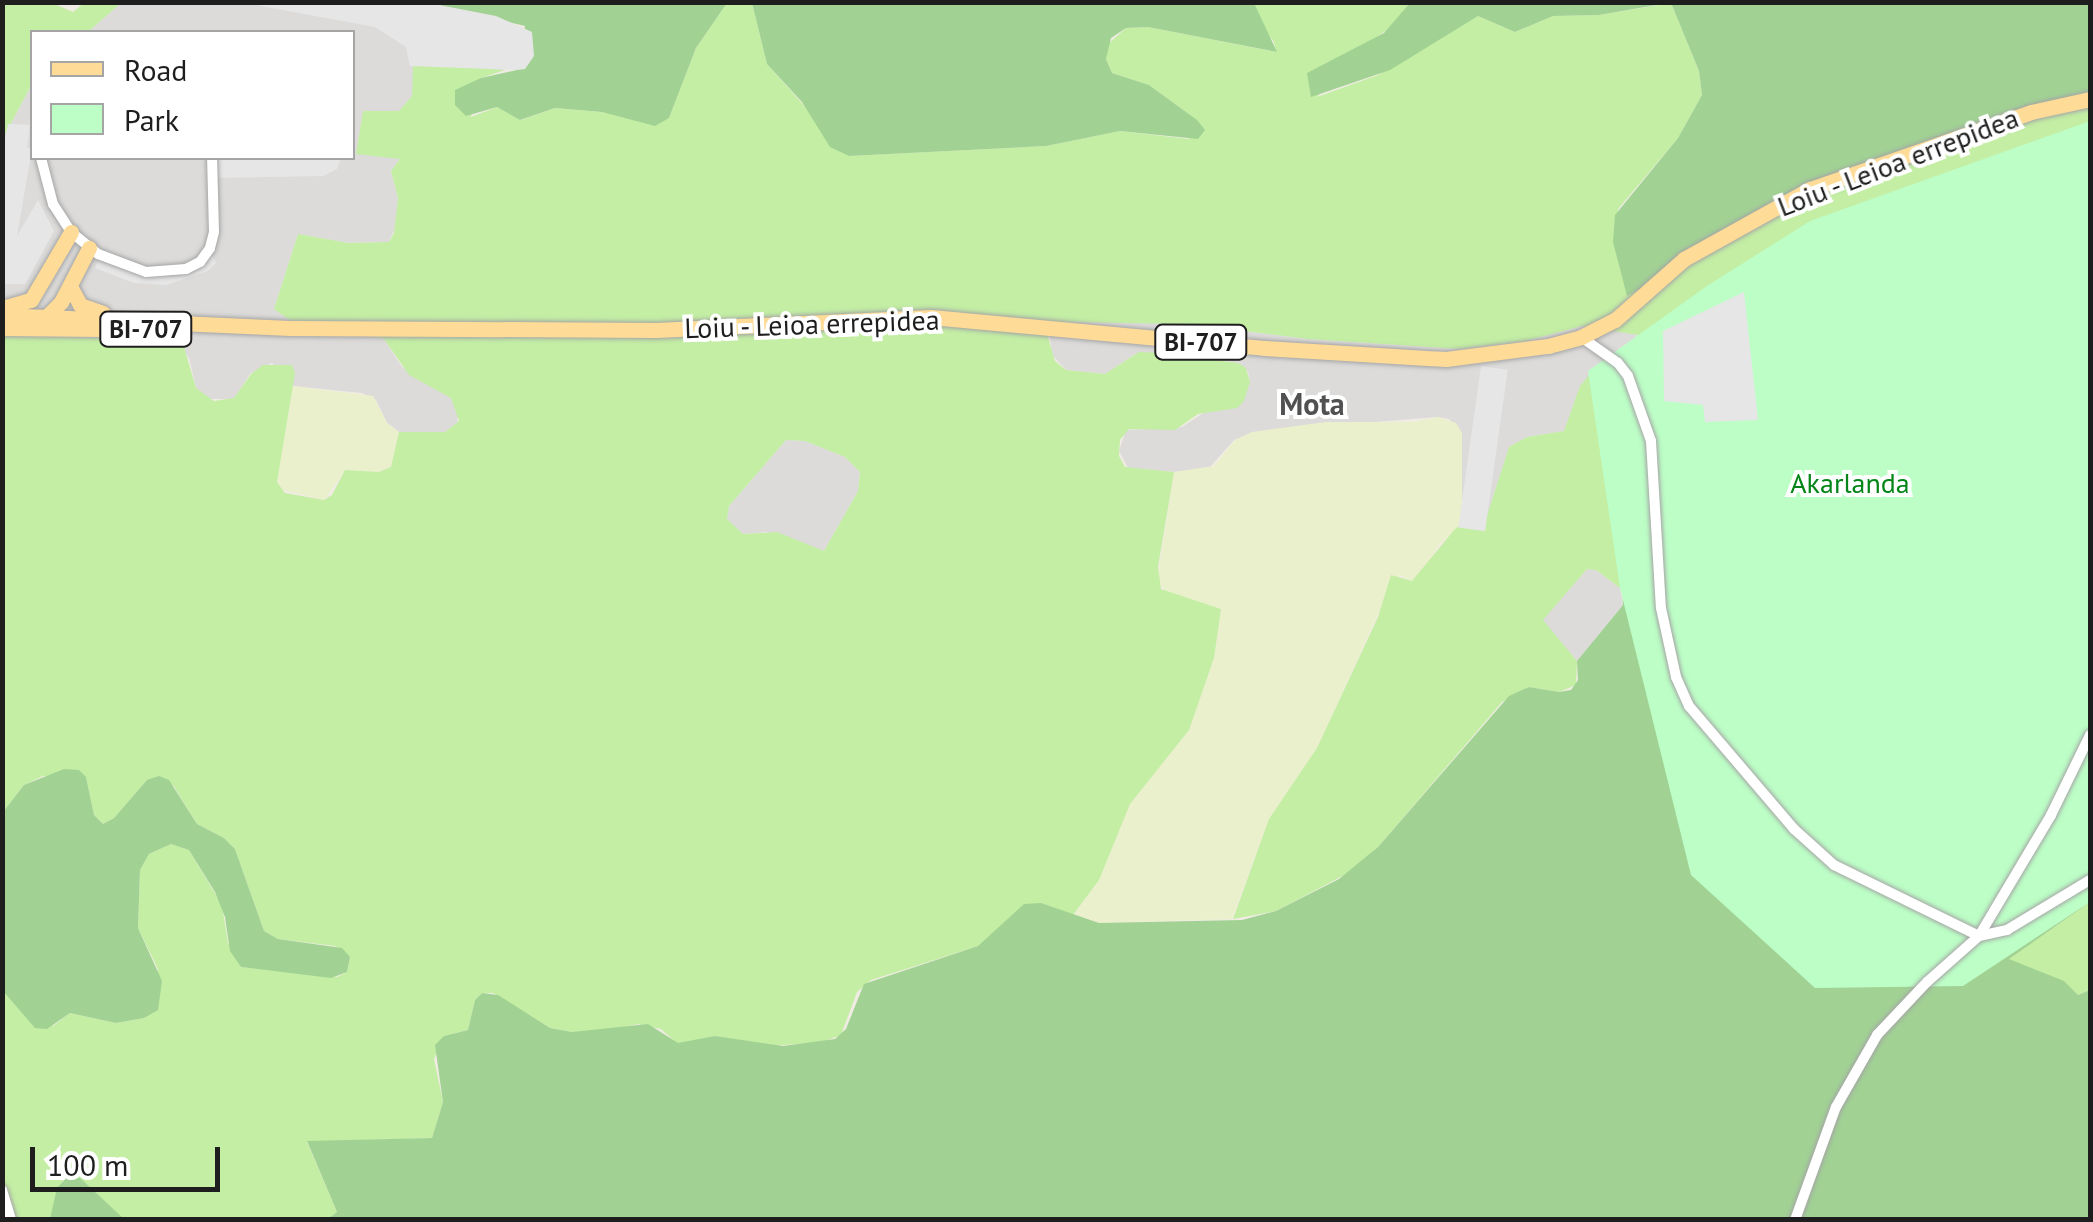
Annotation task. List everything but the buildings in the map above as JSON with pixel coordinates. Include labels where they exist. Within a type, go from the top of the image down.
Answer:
[{"type":"main road","name":"Loiu - Leioa errepidea","points":[[2,318],[290,328],[656,330],[931,316],[1264,348],[1446,359],[1548,346],[1581,336],[1615,320],[1684,258],[1810,189],[2090,97]]},
{"type":"main road","points":[[2,318],[31,300],[71,232]]},
{"type":"main road","points":[[48,316],[90,248]]},
{"type":"main road","points":[[55,259],[71,260],[73,280],[88,310],[241,324]]},
{"type":"main road","name":"Loiu - Leioa errepidea","points":[[2,318],[39,322],[48,316],[290,328]]},
{"type":"street","points":[[42,160],[53,204],[71,232],[120,265],[166,272],[200,262],[214,232],[212,160]]},
{"type":"street","points":[[1581,336],[1628,376],[1648,429],[1656,466],[1661,608],[1676,677],[1689,706],[1794,829],[1834,865],[1979,936],[2007,930],[2090,880]]},
{"type":"street","points":[[1794,1220],[1836,1107],[1877,1035],[1927,982],[1979,936],[2051,815],[2090,735]]},
{"type":"street","points":[[2,1190],[11,1220]]},
{"type":"shaded area","points":[[365,2],[505,70],[414,66],[413,96],[399,111],[400,159],[391,171],[398,198],[396,226],[389,242],[349,243],[298,234],[274,309],[290,320],[384,339],[402,367],[451,398],[458,413],[457,427],[445,432],[399,432],[387,423],[376,400],[362,393],[292,386],[272,363],[250,374],[234,399],[208,399],[196,388],[189,358],[171,339],[3,336],[3,138],[30,88],[30,160],[355,160],[355,30],[90,30],[121,3]]},
{"type":"shaded area","points":[[245,3],[434,4],[496,16],[532,32],[534,56],[525,69],[517,70],[410,66],[406,47],[375,27]]},
{"type":"shaded area","points":[[8,124],[30,125],[27,148],[30,160],[17,236],[38,200],[54,231],[25,284],[3,284],[2,154]]},
{"type":"shaded area","points":[[218,160],[340,160],[337,169],[323,176],[218,178]]},
{"type":"shaded area","points":[[212,255],[216,263],[208,271],[166,285],[134,283],[95,268],[98,261],[142,276],[178,276],[196,270]]},
{"type":"shaded area","points":[[1744,292],[1758,420],[1705,422],[1703,405],[1664,401],[1663,331]]},
{"type":"shaded area","points":[[1077,321],[1188,324],[1308,339],[1459,349],[1526,341],[1582,326],[1637,334],[1632,351],[1564,431],[1527,437],[1509,447],[1488,518],[1462,524],[1462,433],[1449,419],[1438,417],[1259,431],[1234,440],[1209,468],[1174,472],[1128,468],[1119,451],[1126,430],[1182,427],[1250,382],[1248,372],[1238,363],[1164,353],[1134,355],[1105,374],[1066,370],[1052,355],[1049,330]]},
{"type":"shaded area","points":[[1481,366],[1508,370],[1485,531],[1458,527]]},
{"type":"shaded area","points":[[786,440],[805,441],[845,457],[860,472],[858,491],[824,551],[766,532],[743,534],[727,519],[729,506]]},
{"type":"shaded area","points":[[1587,569],[1596,570],[1620,588],[1623,605],[1577,661],[1542,620]]},
{"type":"green space","points":[[1410,2],[1668,3],[1599,15],[1553,16],[1515,32],[1478,16],[1390,70],[1311,97],[1307,73],[1384,33]]},
{"type":"green space","points":[[3,3],[52,3],[73,12],[84,3],[121,3],[90,30],[30,30],[30,88],[3,138]]},
{"type":"green space","points":[[365,3],[727,3],[696,48],[669,118],[655,126],[602,112],[555,108],[520,120],[497,107],[466,116],[455,105],[455,90],[481,78],[517,70],[525,26],[434,4]]},
{"type":"green space","points":[[727,3],[752,3],[767,64],[849,156],[1046,146],[1120,131],[1189,139],[1190,115],[1149,85],[1112,73],[1106,59],[1107,45],[1126,28],[1148,27],[1276,52],[1274,42],[1244,3],[1410,3],[1394,25],[1368,43],[1317,97],[1378,75],[1478,16],[1515,32],[1553,16],[1599,15],[1671,3],[1699,71],[1702,95],[1678,138],[1618,209],[1619,265],[1628,295],[1807,198],[2090,94],[2090,153],[1644,336],[1582,326],[1526,341],[1459,349],[1308,339],[1188,324],[1062,322],[1049,330],[1048,337],[1055,361],[1066,370],[1105,374],[1139,352],[1164,353],[1238,363],[1246,368],[1250,382],[1244,401],[1237,408],[1198,414],[1175,430],[1129,429],[1120,440],[1119,456],[1125,467],[1174,472],[1158,567],[1161,589],[1221,609],[1214,658],[1189,730],[1130,804],[1099,880],[1073,915],[1041,903],[978,946],[871,980],[857,992],[841,1035],[822,1042],[771,1046],[715,1036],[678,1044],[661,1029],[638,1024],[607,1031],[572,1032],[550,1028],[493,993],[482,993],[475,1000],[468,1030],[444,1036],[434,1059],[443,1102],[432,1138],[307,1142],[337,1212],[329,1219],[124,1219],[64,1177],[50,1219],[3,1219],[3,991],[53,1026],[70,1013],[116,1023],[144,1018],[158,969],[138,928],[140,870],[149,854],[171,844],[189,850],[222,905],[228,943],[241,967],[337,977],[347,972],[350,957],[335,946],[278,939],[264,931],[235,849],[224,838],[197,824],[173,785],[147,780],[114,818],[103,824],[94,815],[86,777],[43,776],[24,785],[3,812],[3,336],[171,339],[184,347],[196,388],[214,401],[234,398],[251,374],[263,365],[292,365],[295,373],[277,482],[285,493],[324,500],[332,495],[345,470],[379,472],[391,467],[399,432],[445,432],[459,421],[451,398],[409,375],[384,339],[290,320],[274,309],[298,234],[349,243],[389,242],[394,233],[398,198],[391,171],[400,159],[356,154],[363,111],[399,111],[412,96],[413,66],[448,66],[505,70],[481,78],[471,117],[497,107],[521,120],[555,108],[669,118],[696,48]],"holes":[[[786,440],[805,441],[845,457],[860,472],[858,491],[824,551],[777,532],[743,534],[727,519],[729,506]]]},
{"type":"green space","points":[[752,3],[1254,3],[1277,52],[1148,27],[1126,28],[1111,38],[1106,59],[1112,73],[1149,85],[1197,120],[1205,130],[1198,139],[1120,131],[1046,146],[849,156],[830,147],[802,102],[767,64]]},
{"type":"green space","points":[[1671,3],[2090,3],[2090,94],[1807,198],[1627,296],[1613,242],[1615,215],[1678,138],[1702,95],[1699,71]]},
{"type":"green space","name":"Akarlanda","points":[[2090,121],[2090,902],[1963,986],[1815,988],[1691,875],[1620,588],[1588,371],[1707,286],[1810,221]]},
{"type":"green space","points":[[1590,374],[1622,582],[1620,588],[1596,570],[1587,569],[1543,620],[1577,661],[1576,685],[1559,692],[1529,687],[1502,702],[1378,847],[1348,873],[1276,911],[1233,919],[1269,819],[1317,748],[1378,617],[1391,575],[1412,581],[1455,529],[1462,524],[1485,522],[1509,447],[1527,437],[1564,431],[1580,386]]},
{"type":"green space","points":[[292,386],[373,396],[387,423],[399,432],[391,467],[379,472],[345,470],[324,500],[280,489],[276,475]]},
{"type":"green space","points":[[1438,417],[1456,423],[1462,433],[1462,524],[1439,545],[1420,575],[1411,581],[1400,575],[1383,603],[1317,748],[1269,819],[1232,919],[1099,923],[1073,916],[1099,880],[1130,804],[1189,730],[1214,658],[1221,609],[1169,594],[1157,581],[1174,472],[1214,466],[1235,440],[1252,432],[1326,422],[1412,422]]},
{"type":"green space","points":[[1622,582],[2090,902],[2009,959],[2064,981],[2078,995],[2090,990],[2090,1219],[270,1220],[328,1219],[337,1212],[307,1141],[432,1138],[443,1102],[435,1045],[444,1036],[468,1030],[475,1000],[482,993],[498,995],[550,1028],[572,1032],[648,1024],[678,1043],[715,1036],[783,1046],[835,1039],[846,1029],[864,984],[978,946],[1024,904],[1041,903],[1099,923],[1242,920],[1276,911],[1339,879],[1378,847],[1509,696],[1529,687],[1571,690],[1578,680],[1577,661],[1623,605]]},
{"type":"green space","points":[[64,769],[79,770],[86,777],[94,815],[103,824],[114,818],[147,780],[159,776],[169,780],[197,824],[224,838],[235,849],[264,931],[278,939],[342,948],[350,957],[347,972],[331,978],[241,967],[230,951],[225,917],[215,892],[189,850],[171,844],[149,854],[140,870],[138,928],[162,981],[158,1010],[144,1018],[116,1023],[70,1013],[47,1029],[35,1028],[3,991],[3,812],[24,785]]},
{"type":"green space","points":[[2090,902],[2090,990],[2078,995],[2008,959]]},
{"type":"green space","points":[[69,1175],[80,1178],[124,1219],[50,1219],[57,1188]]},
{"type":"district","name":"Mota","points":[[1312,404]]}]
